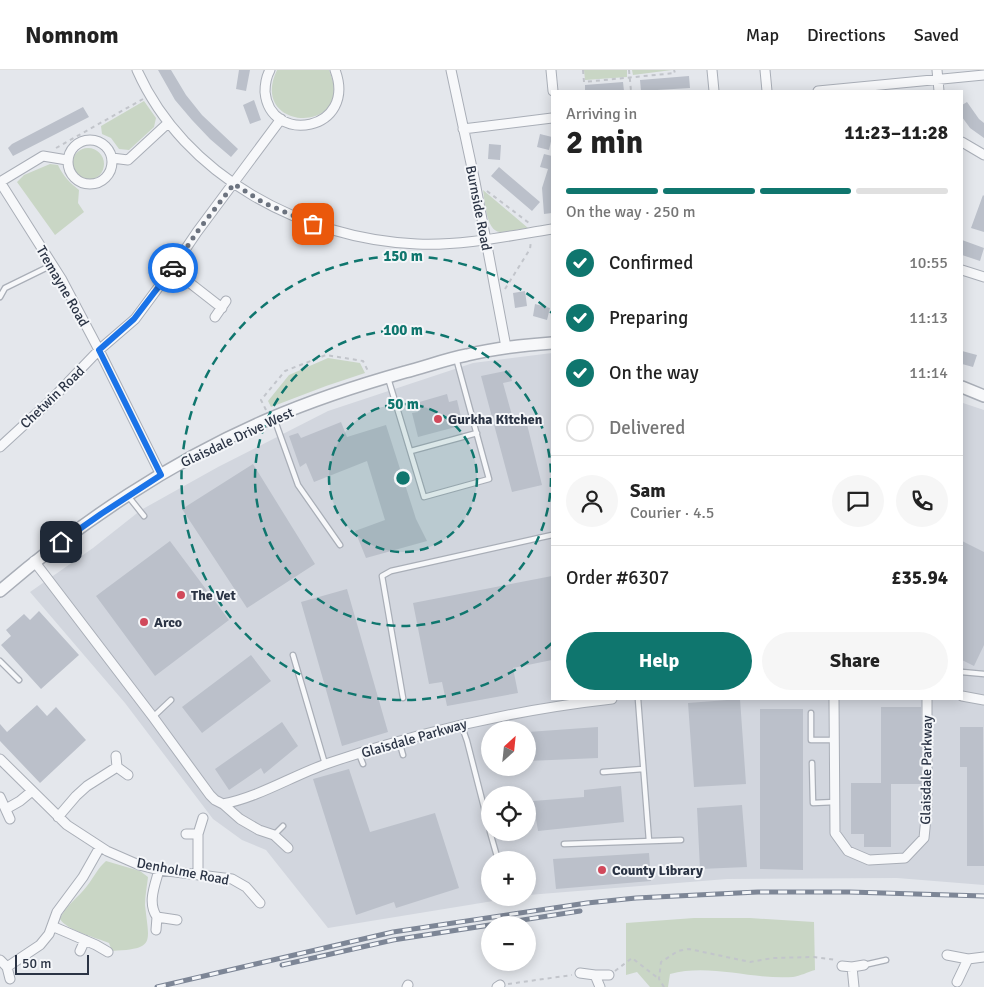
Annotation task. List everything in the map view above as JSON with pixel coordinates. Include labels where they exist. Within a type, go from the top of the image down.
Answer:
[{"type":"street","points":[[137,70],[149,95],[168,123],[214,168],[234,184],[264,203],[313,224],[347,234],[384,241],[418,244],[486,240],[551,229]]},
{"type":"street","points":[[270,70],[265,85],[266,98],[272,110],[281,120],[293,125],[306,126],[318,122],[329,115],[336,104],[340,95],[339,82],[335,70]]},
{"type":"street","name":"Burnside Road","points":[[451,70],[475,182],[506,347]]},
{"type":"street","points":[[551,70],[553,90]]},
{"type":"street","points":[[712,70],[714,90]]},
{"type":"street","points":[[765,70],[767,90]]},
{"type":"street","points":[[825,90],[937,75],[984,75]]},
{"type":"street","points":[[937,75],[939,90]]},
{"type":"street","points":[[463,129],[551,118]]},
{"type":"street","name":"Chetwin Road","points":[[0,446],[50,401],[99,350],[134,319],[281,120]]},
{"type":"street","points":[[112,158],[128,160],[168,123]]},
{"type":"street","points":[[83,140],[94,140],[107,147],[112,158],[111,170],[106,178],[98,183],[89,184],[75,179],[69,171],[67,160],[72,148],[77,143],[83,140]]},
{"type":"street","points":[[963,143],[984,155]]},
{"type":"street","points":[[0,182],[43,156],[67,160]]},
{"type":"street","name":"Tremayne Road","points":[[0,182],[52,265],[99,350],[161,475]]},
{"type":"street","points":[[172,270],[224,304],[215,317]]},
{"type":"street","points":[[963,270],[984,277]]},
{"type":"street","name":"Glaisdale Drive West","points":[[0,591],[34,562],[161,475],[217,444],[272,418],[372,381],[456,358],[506,347],[551,343]]},
{"type":"street","points":[[963,387],[984,396]]},
{"type":"street","points":[[34,562],[153,717],[210,795],[240,819],[259,830],[274,835],[288,848]]},
{"type":"street","points":[[963,696],[984,700]]},
{"type":"street","name":"Glaisdale Parkway","points":[[223,804],[246,798],[325,764],[461,724],[605,700]]},
{"type":"street","name":"Glaisdale Parkway","points":[[834,700],[835,833],[848,851],[869,860],[905,858],[924,838],[927,808],[927,700]]},
{"type":"street","points":[[116,756],[117,767],[128,776]]},
{"type":"street","name":"Denholme Road","points":[[0,759],[58,817],[79,834],[100,847],[140,865],[159,870],[222,876],[232,879],[246,887],[260,903]]},
{"type":"street","points":[[58,817],[87,786],[117,767]]},
{"type":"street","points":[[6,809],[32,791]]},
{"type":"street","points":[[0,797],[10,819]]},
{"type":"street","points":[[198,875],[198,834],[203,818]]},
{"type":"street","points":[[186,834],[198,834]]},
{"type":"street","points":[[7,967],[40,945],[49,934],[57,912],[83,877],[100,847]]},
{"type":"street","points":[[156,930],[157,917],[152,909],[152,902],[159,870]]},
{"type":"street","points":[[157,917],[176,920]]},
{"type":"street","points":[[52,926],[108,952]]},
{"type":"street","points":[[80,951],[85,940]]},
{"type":"street","points":[[947,955],[968,959],[984,957]]},
{"type":"street","points":[[955,984],[968,959]]},
{"type":"street","points":[[0,960],[7,967],[10,979]]},
{"type":"street","points":[[842,966],[864,965]]},
{"type":"street","points":[[852,967],[854,987]]},
{"type":"street","points":[[580,973],[609,975]]},
{"type":"street","points":[[595,975],[600,987]]},
{"type":"lane","points":[[0,297],[5,288],[52,265]]},
{"type":"lane","points":[[388,377],[424,497],[489,479],[456,358]]},
{"type":"lane","points":[[272,418],[298,485],[340,545]]},
{"type":"lane","points":[[410,451],[477,433]]},
{"type":"lane","points":[[128,496],[144,516]]},
{"type":"lane","points":[[403,698],[382,576],[391,571],[551,535]]},
{"type":"lane","points":[[293,655],[325,764]]},
{"type":"lane","points":[[0,661],[19,680]]},
{"type":"lane","points":[[963,672],[984,674]]},
{"type":"lane","points":[[153,717],[171,700]]},
{"type":"lane","points":[[638,700],[649,841]]},
{"type":"lane","points":[[811,713],[811,740],[834,740]]},
{"type":"lane","points":[[461,724],[481,796]]},
{"type":"lane","points":[[399,741],[403,755]]},
{"type":"lane","points":[[359,754],[363,764]]},
{"type":"lane","points":[[812,764],[812,803],[835,802]]},
{"type":"lane","points":[[603,772],[643,769]]},
{"type":"lane","points":[[274,835],[283,826]]},
{"type":"lane","points":[[564,844],[682,840]]},
{"type":"lane","points":[[864,965],[886,960]]},
{"type":"path","points":[[583,70],[584,82],[674,73],[674,70]]},
{"type":"path","points":[[629,70],[631,90]]},
{"type":"path","points":[[43,156],[149,95]]},
{"type":"path","points":[[475,182],[532,225],[533,232],[530,249],[505,290]]},
{"type":"path","points":[[272,418],[261,400],[286,371],[326,355],[363,361],[372,381]]},
{"type":"path","points":[[658,979],[661,962],[678,951],[689,949],[750,962],[773,958],[835,958],[842,966]]},
{"type":"path","points":[[609,975],[632,958],[658,979],[664,987]]},
{"type":"path","points":[[499,986],[580,973]]},
{"type":"shaded area","points":[[551,353],[551,700],[963,700],[963,403],[984,410],[984,885],[897,878],[727,879],[536,894],[536,851],[481,851],[481,903],[328,928],[266,850],[242,840],[213,819],[125,703],[30,592],[93,548],[141,510],[218,467],[328,411],[473,363]]},
{"type":"green space","points":[[277,70],[329,70],[334,91],[329,107],[317,115],[303,118],[288,115],[277,105],[272,91]]},
{"type":"green space","points":[[584,70],[627,70],[627,77],[585,80]]},
{"type":"green space","points":[[632,70],[672,70],[633,75]]},
{"type":"green space","points":[[144,101],[156,118],[154,127],[129,150],[119,149],[111,138],[102,134],[101,126]]},
{"type":"green space","points":[[88,148],[94,149],[99,153],[103,158],[103,170],[99,175],[94,179],[88,180],[82,179],[77,175],[73,170],[72,164],[73,158],[77,153],[82,149]]},
{"type":"green space","points":[[50,164],[58,165],[67,179],[79,190],[78,203],[84,212],[55,235],[17,182],[24,175]]},
{"type":"green space","points":[[483,190],[528,228],[503,232],[495,230],[487,215]]},
{"type":"green space","points":[[328,358],[360,363],[365,373],[271,407],[268,401],[289,375]]},
{"type":"green space","points":[[106,861],[140,871],[148,877],[145,905],[148,936],[143,946],[112,951],[109,943],[68,927],[60,919],[65,910],[84,890]]},
{"type":"green space","points":[[694,918],[750,918],[814,922],[815,970],[793,977],[700,970],[685,971],[670,974],[668,987],[650,987],[637,972],[626,975],[626,923]]},
{"type":"building","points":[[158,70],[171,70],[186,95],[202,115],[238,149],[231,157],[210,139],[175,100]]},
{"type":"building","points":[[239,70],[250,70],[246,91],[236,89]]},
{"type":"building","points":[[689,76],[690,88],[641,90],[640,80]]},
{"type":"building","points":[[623,82],[624,90],[585,90],[585,85]]},
{"type":"building","points":[[254,100],[261,120],[250,124],[243,105]]},
{"type":"building","points":[[967,102],[984,123],[984,138],[970,128],[963,118],[963,104]]},
{"type":"building","points":[[83,107],[89,117],[13,156],[8,148],[12,144]]},
{"type":"building","points":[[540,134],[551,137],[549,150],[537,147]]},
{"type":"building","points":[[489,144],[501,145],[500,160],[488,159]]},
{"type":"building","points":[[544,154],[551,156],[551,213],[544,214],[542,188],[548,169],[540,167]]},
{"type":"building","points":[[499,167],[540,202],[532,211],[491,176]]},
{"type":"building","points":[[984,196],[984,232],[971,228]]},
{"type":"building","points":[[963,240],[984,248],[980,261],[963,255]]},
{"type":"building","points":[[525,291],[527,306],[515,308],[513,293]]},
{"type":"building","points":[[535,304],[550,308],[547,320],[533,316]]},
{"type":"building","points":[[963,351],[977,355],[973,367],[963,364]]},
{"type":"building","points":[[510,370],[512,381],[503,383],[513,419],[525,416],[542,485],[512,492],[481,376]]},
{"type":"building","name":"Gurkha Kitchen","points":[[447,394],[449,402],[457,400],[463,425],[418,437],[412,413],[418,412],[416,403]]},
{"type":"building","points":[[341,422],[347,437],[386,425],[416,519],[427,541],[366,558],[355,531],[385,520],[367,461],[314,482],[306,463],[300,467],[289,436],[298,433],[301,438]]},
{"type":"building","points":[[253,464],[315,564],[247,608],[182,509]]},
{"type":"building","points":[[170,541],[229,620],[155,676],[96,596]]},
{"type":"building","points":[[963,542],[984,552],[984,645],[974,666],[963,660]]},
{"type":"building","points":[[551,576],[551,660],[513,668],[518,693],[447,706],[442,682],[429,684],[413,603]]},
{"type":"building","points":[[347,589],[388,732],[342,746],[301,602]]},
{"type":"building","points":[[39,611],[79,655],[41,689],[1,645],[11,636],[6,630],[24,614],[30,620]]},
{"type":"building","points":[[251,655],[271,681],[202,733],[182,707]]},
{"type":"building","points":[[740,700],[746,784],[694,787],[688,703]]},
{"type":"building","points":[[37,705],[47,716],[56,707],[86,740],[40,783],[0,741],[0,724],[7,732]]},
{"type":"building","points":[[881,707],[921,707],[921,784],[891,784],[891,847],[864,847],[864,834],[851,834],[851,783],[881,783]]},
{"type":"building","points":[[760,709],[803,709],[803,870],[760,869]]},
{"type":"building","points":[[282,722],[298,746],[264,774],[261,768],[229,790],[215,769]]},
{"type":"building","points":[[598,727],[598,758],[536,761],[536,731]]},
{"type":"building","points":[[960,727],[983,727],[984,866],[967,866],[967,767],[960,767]]},
{"type":"building","points":[[349,769],[370,832],[435,813],[459,888],[396,908],[394,902],[356,915],[313,779]]},
{"type":"building","points":[[621,786],[624,822],[538,831],[536,801],[584,797],[584,790]]},
{"type":"building","points":[[742,805],[747,867],[700,869],[697,808]]},
{"type":"building","name":"County Library","points":[[649,853],[651,881],[556,889],[553,859]]},
{"type":"railway","points":[[157,987],[393,932],[587,903],[636,898],[758,892],[849,892],[984,896]]},
{"type":"railway","points":[[282,965],[393,940],[580,911]]},
{"type":"way so far","points":[[173,268],[197,232],[234,184],[264,203],[313,224]]},
{"type":"place","name":"Gurkha Kitchen","points":[[438,419]]},
{"type":"place","name":"The Vet","points":[[181,595]]},
{"type":"place","name":"Arco","points":[[144,622]]},
{"type":"place","name":"County Library","points":[[602,870]]},
{"type":"route","points":[[61,542],[161,475],[99,350],[134,319],[173,268]]}]
